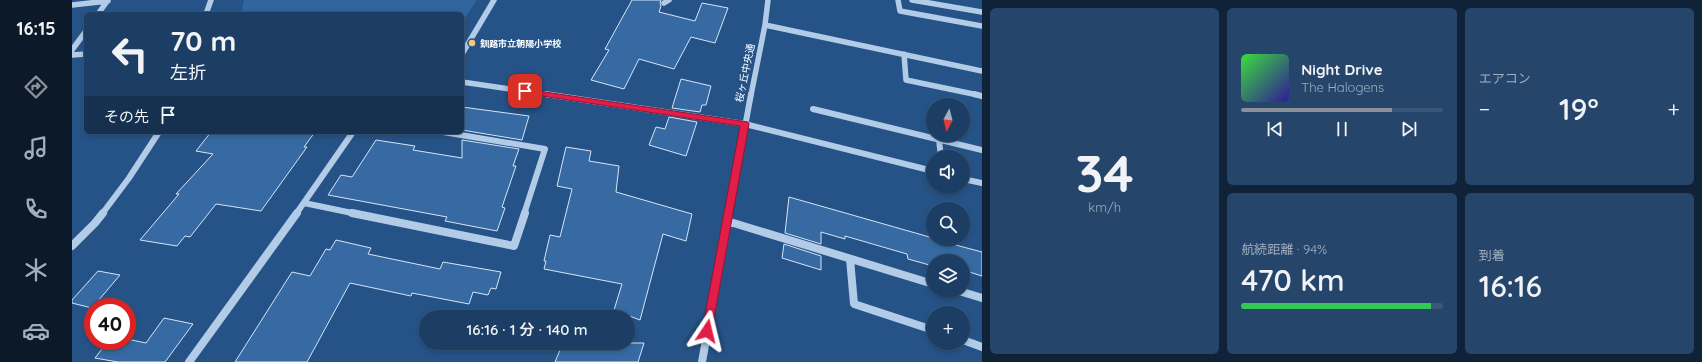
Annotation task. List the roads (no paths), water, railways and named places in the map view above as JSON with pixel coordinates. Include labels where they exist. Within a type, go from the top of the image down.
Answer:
[{"type":"street","points":[[207,12],[211,0]]},
{"type":"street","points":[[464,51],[494,0]]},
{"type":"street","points":[[664,3],[669,0]]},
{"type":"street","name":"桜ヶ丘中央通","points":[[702,362],[745,124],[765,26],[768,0]]},
{"type":"street","points":[[898,0],[900,11],[982,26]]},
{"type":"street","points":[[912,0],[982,12]]},
{"type":"street","points":[[72,5],[108,1]]},
{"type":"street","points":[[100,12],[108,1]]},
{"type":"street","points":[[765,26],[982,71]]},
{"type":"street","points":[[72,50],[84,34]]},
{"type":"street","points":[[72,55],[84,54]]},
{"type":"street","points":[[904,54],[906,80],[982,96]]},
{"type":"street","points":[[464,82],[745,124],[926,169]]},
{"type":"street","points":[[813,109],[926,137]]},
{"type":"street","points":[[72,246],[99,217],[129,178],[158,134]]},
{"type":"street","points":[[189,362],[304,203],[352,134]]},
{"type":"street","points":[[304,203],[514,246],[545,149],[455,134]]},
{"type":"street","points":[[948,142],[982,150]]},
{"type":"street","points":[[970,181],[982,184]]},
{"type":"street","points":[[727,221],[926,282]]},
{"type":"street","points":[[850,259],[854,304],[926,328]]},
{"type":"street","points":[[970,294],[982,298]]},
{"type":"street","points":[[970,342],[982,346]]},
{"type":"place","name":"釧路市立朝陽小学校","points":[[472,43]]}]
